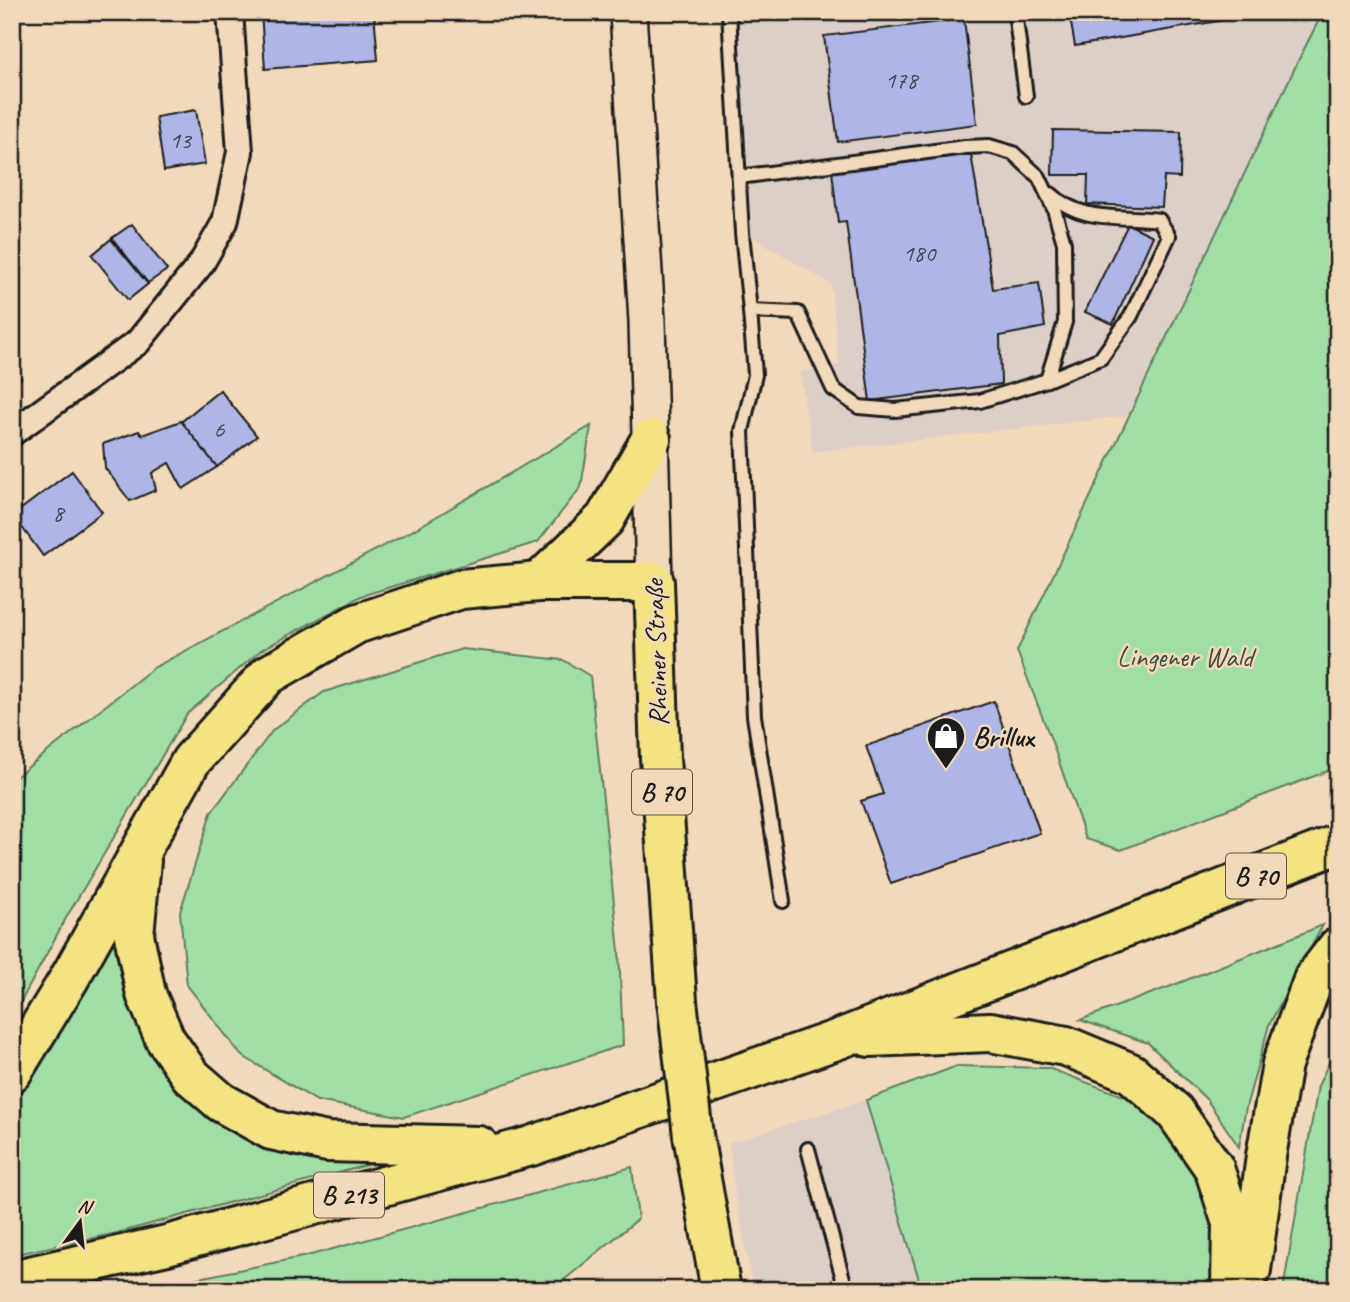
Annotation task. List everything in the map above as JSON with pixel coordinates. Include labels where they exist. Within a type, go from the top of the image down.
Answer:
[{"type":"main road","name":"Rheiner Straße","points":[[628,12],[647,321],[660,758],[677,1001],[693,1135],[721,1290]]},
{"type":"main road","points":[[539,582],[605,519],[651,439]]},
{"type":"main road","points":[[12,1072],[69,979],[191,761],[268,675],[356,624],[461,589],[539,582],[654,582]]},
{"type":"main road","name":"B 70","points":[[531,1146],[839,1039],[1338,844]]},
{"type":"main road","points":[[143,846],[134,935],[146,993],[165,1040],[190,1075],[221,1101],[271,1129],[327,1142],[531,1146]]},
{"type":"main road","points":[[1248,1290],[1266,1156],[1282,1064],[1314,978],[1338,947]]},
{"type":"main road","points":[[839,1039],[990,1032],[1066,1046],[1131,1073],[1175,1112],[1214,1168],[1232,1223],[1231,1290]]},
{"type":"main road","name":"B 213","points":[[12,1280],[167,1245],[531,1146]]},
{"type":"street","points":[[12,433],[138,342],[201,264],[225,222],[240,152],[230,12]]},
{"type":"lane","points":[[729,12],[755,375],[742,431],[754,716],[783,901]]},
{"type":"lane","points":[[1015,12],[1026,96]]},
{"type":"lane","points":[[739,177],[965,147],[989,146],[1013,153],[1039,177],[1054,209],[1064,243],[1065,323],[1047,380]]},
{"type":"lane","points":[[750,311],[798,313],[833,388],[859,407],[895,410],[980,401],[1047,380],[1101,358],[1131,316],[1169,236],[1159,220],[1130,216],[1094,216],[1063,206],[1044,187]]},
{"type":"lane","points":[[808,1149],[846,1290]]},
{"type":"shaded area","points":[[730,12],[1323,12],[1127,416],[813,452],[800,372],[839,365],[831,284],[746,233]]},
{"type":"shaded area","points":[[866,1100],[922,1290],[754,1290],[735,1194],[729,1143]]},
{"type":"green space","name":"Lingener Wald","points":[[1323,12],[1338,12],[1338,767],[1121,850],[1086,839],[1017,651]]},
{"type":"green space","points":[[591,426],[581,487],[538,542],[361,596],[261,650],[187,714],[66,918],[12,1018],[12,780],[153,668],[410,532]]},
{"type":"green space","points":[[462,649],[563,660],[590,676],[619,951],[623,1045],[404,1117],[317,1101],[241,1055],[187,985],[180,912],[211,813],[273,730],[324,692]]},
{"type":"green space","points":[[114,919],[205,1099],[397,1157],[117,1233],[12,1255],[12,1099],[53,1041]]},
{"type":"green space","points":[[1323,925],[1269,1025],[1246,1107],[1239,1147],[1207,1100],[1148,1043],[1080,1020],[1169,987]]},
{"type":"green space","points":[[1338,1043],[1338,1290],[1283,1290],[1318,1086]]},
{"type":"green space","points":[[957,1066],[1048,1068],[1129,1098],[1187,1151],[1219,1234],[1218,1290],[922,1290],[866,1100]]},
{"type":"green space","points":[[632,1167],[638,1219],[552,1290],[140,1290],[307,1256]]},
{"type":"building","points":[[261,12],[374,12],[378,60],[265,69]]},
{"type":"building","points":[[1069,12],[1246,12],[1247,16],[1075,46]]},
{"type":"building","points":[[964,19],[977,124],[838,142],[824,36]]},
{"type":"building","points":[[196,110],[205,164],[164,171],[156,117]]},
{"type":"building","points":[[1053,130],[1181,132],[1180,178],[1164,177],[1162,207],[1087,204],[1088,175],[1052,175]]},
{"type":"building","points":[[971,154],[993,289],[1039,283],[1045,327],[1000,336],[1001,384],[870,401],[846,222],[838,223],[832,171]]},
{"type":"building","points":[[132,224],[167,270],[148,283],[112,238]]},
{"type":"building","points":[[1128,224],[1153,236],[1113,324],[1085,312]]},
{"type":"building","points":[[111,239],[148,284],[128,300],[92,255]]},
{"type":"building","points":[[12,367],[21,378],[12,385]]},
{"type":"building","points":[[220,390],[257,436],[217,467],[181,422]]},
{"type":"building","points":[[181,421],[217,467],[183,489],[169,463],[152,473],[156,490],[130,501],[105,468],[103,444],[139,431],[142,435]]},
{"type":"building","points":[[72,471],[102,512],[43,556],[13,515]]},
{"type":"building","name":"Brillux","points":[[994,701],[1040,833],[891,884],[861,801],[883,794],[866,746]]},
{"type":"place","name":"Brillux","points":[[946,770]]}]
